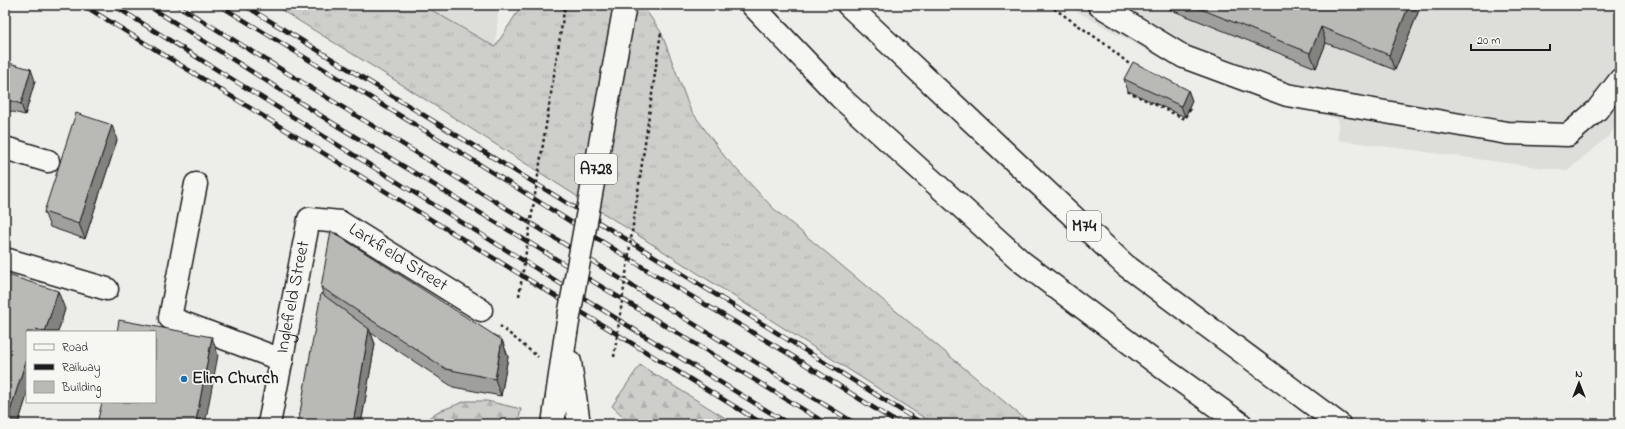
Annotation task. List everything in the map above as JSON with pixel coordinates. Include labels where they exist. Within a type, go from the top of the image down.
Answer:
[{"type":"main road","name":"A728","points":[[554,424],[566,333],[625,5]]},
{"type":"main road","points":[[752,5],[840,97],[1022,262],[1163,368],[1241,424]]},
{"type":"main road","name":"M74","points":[[848,5],[1126,265],[1339,424]]},
{"type":"main road","points":[[1099,5],[1184,57],[1287,95],[1507,132],[1568,135],[1598,110],[1620,80]]},
{"type":"main road","points":[[5,148],[48,161]]},
{"type":"main road","points":[[196,184],[170,318],[282,360]]},
{"type":"main road","name":"Inglefield Street","points":[[269,424],[309,219]]},
{"type":"main road","name":"Larkfield Street","points":[[309,219],[340,222],[481,310]]},
{"type":"main road","points":[[5,259],[108,289]]},
{"type":"main road","points":[[566,333],[579,424]]},
{"type":"path","points":[[519,296],[565,5]]},
{"type":"path","points":[[1050,5],[1105,44],[1137,70]]},
{"type":"path","points":[[614,356],[661,32]]},
{"type":"path","points":[[1130,84],[1127,91],[1185,119],[1191,108]]},
{"type":"path","points":[[481,310],[560,374]]},
{"type":"shaded area","points":[[423,5],[499,5],[495,48]]},
{"type":"shaded area","points":[[1065,5],[1620,5],[1620,118],[1609,136],[1567,171],[1338,140],[1338,119],[1180,69]]},
{"type":"green space","points":[[273,5],[423,5],[495,47],[522,5],[642,5],[661,32],[690,109],[725,157],[774,209],[1031,424],[934,424],[390,77]]},
{"type":"green space","points":[[640,365],[735,424],[631,424],[612,406]]},
{"type":"green space","points":[[466,401],[487,401],[521,409],[518,424],[420,424],[437,412]]},
{"type":"building","points":[[1191,5],[1409,5],[1389,55],[1321,27],[1310,53]]},
{"type":"building","points":[[5,62],[31,69],[21,104],[5,99]]},
{"type":"building","points":[[1133,62],[1188,90],[1181,106],[1124,79]]},
{"type":"building","points":[[76,113],[112,125],[79,224],[44,212]]},
{"type":"building","points":[[331,231],[502,340],[495,379],[446,369],[321,287]]},
{"type":"building","points":[[5,274],[58,291],[45,331],[36,329],[35,331],[26,331],[26,360],[5,424]]},
{"type":"building","points":[[321,293],[369,329],[353,424],[298,424]]},
{"type":"building","name":"Elim Church","points":[[119,320],[212,337],[196,421],[205,424],[97,424],[102,403],[156,403],[156,331],[117,331]]},
{"type":"railway","points":[[83,5],[763,424]]},
{"type":"railway","points":[[113,5],[643,335],[789,424]]},
{"type":"railway","points":[[147,5],[331,122],[827,424]]},
{"type":"railway","points":[[177,5],[856,424]]},
{"type":"railway","points":[[219,5],[463,154],[652,273],[789,354],[899,424]]},
{"type":"railway","points":[[244,5],[657,258],[923,424]]},
{"type":"place","name":"Elim Church","points":[[184,379]]}]
